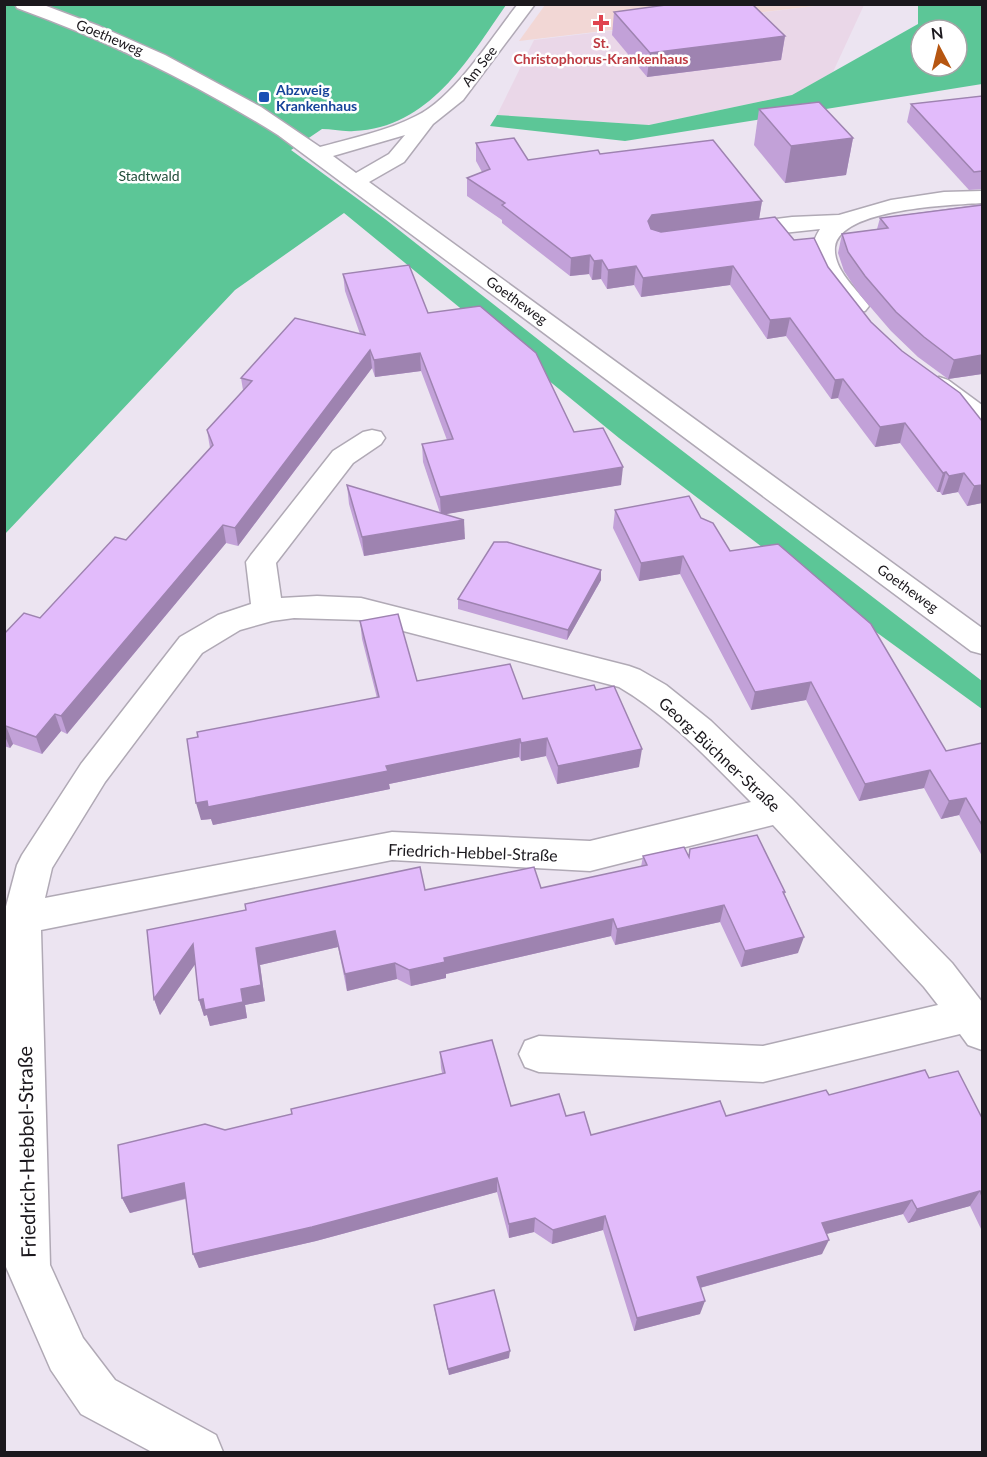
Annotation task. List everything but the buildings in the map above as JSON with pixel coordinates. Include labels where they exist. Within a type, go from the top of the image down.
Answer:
[{"type":"street","name":"Goetheweg","points":[[23,4],[126,42],[243,104],[318,154],[982,643]]},
{"type":"street","name":"Am See","points":[[318,154],[425,120],[456,96],[527,4]]},
{"type":"street","name":"Am See","points":[[354,181],[377,172],[406,151],[425,120]]},
{"type":"street","points":[[874,327],[837,281],[826,261],[823,245],[828,231],[839,222],[857,214],[875,210],[982,197]]},
{"type":"street","points":[[715,234],[792,224],[839,222]]},
{"type":"street","points":[[925,375],[982,417]]},
{"type":"street","points":[[267,611],[261,562],[343,457],[372,438]]},
{"type":"street","name":"Georg-Büchner-Straße","points":[[267,611],[316,606],[362,609],[629,678],[655,693],[699,730],[780,809],[938,975],[975,1023]]},
{"type":"street","name":"Friedrich-Hebbel-Straße","points":[[199,1452],[98,1397],[67,1354],[28,1267],[22,918],[35,865],[93,773],[191,645],[206,633],[227,622],[267,611]]},
{"type":"street","name":"Friedrich-Hebbel-Straße","points":[[22,918],[392,846],[590,856],[780,809]]},
{"type":"street","points":[[538,1053],[763,1064],[975,1023]]},
{"type":"shaded area","name":"St. Christophorus-Krankenhaus","points":[[545,5],[823,5],[519,41]]},
{"type":"shaded area","points":[[823,5],[864,5],[833,72],[792,95],[649,125],[497,115],[534,40]]},
{"type":"green space","name":"Stadtwald","points":[[5,5],[506,5],[461,68],[444,88],[425,104],[404,118],[381,127],[350,131],[322,129],[291,150],[385,219],[568,363],[982,681],[982,709],[821,592],[619,438],[344,213],[235,290],[5,534]]},
{"type":"green space","points":[[918,5],[982,5],[982,84],[625,141],[490,126],[497,115],[649,125],[792,95],[909,29],[909,78],[969,78],[969,18],[918,18]]},
{"type":"place","name":"St. Christophorus-Krankenhaus","points":[[601,23]]},
{"type":"place","name":"Abzweig Krankenhaus","points":[[264,97]]}]
